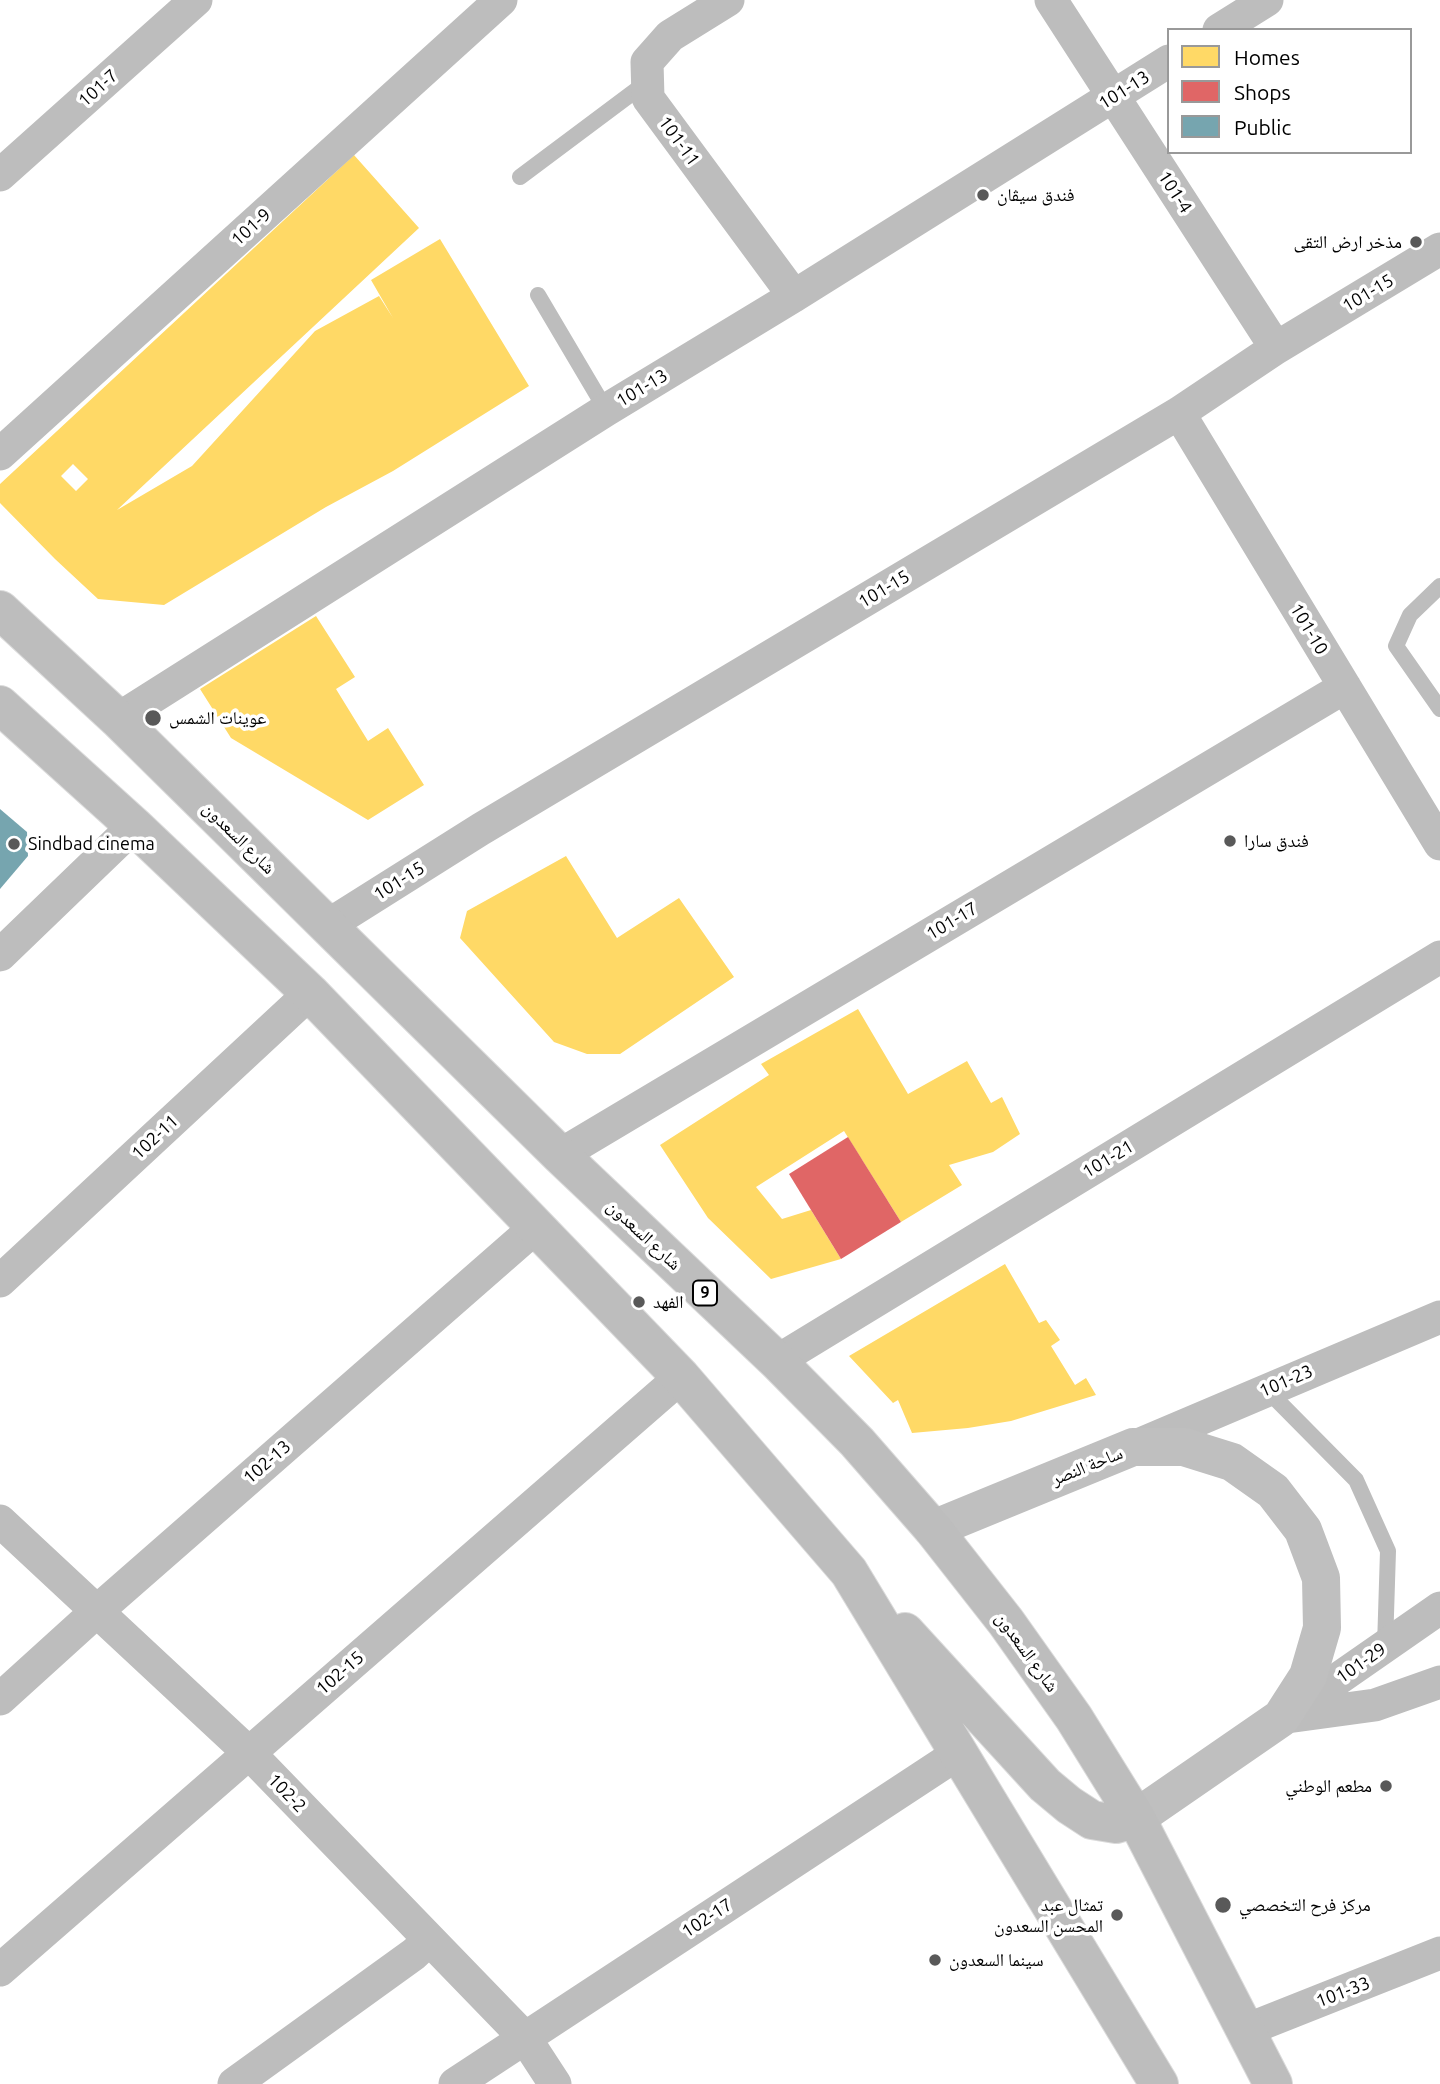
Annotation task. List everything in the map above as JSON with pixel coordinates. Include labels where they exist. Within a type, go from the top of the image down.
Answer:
[{"type":"main road","name":"شارع السعدون","points":[[0,610],[118,719],[560,1155],[777,1361],[857,1442],[933,1529],[1006,1622],[1067,1707],[1136,1818],[1273,2084]]},
{"type":"main road","points":[[0,705],[134,826],[310,993],[681,1377],[849,1572],[1053,1791],[1092,1820],[1116,1824],[1136,1818]]},
{"type":"main road","points":[[849,1572],[1159,2084]]},
{"type":"street","name":"101-7","points":[[0,176],[197,0]]},
{"type":"street","name":"101-9","points":[[0,454],[501,0]]},
{"type":"street","points":[[647,82],[647,62],[670,36],[728,0]]},
{"type":"street","name":"101-4","points":[[1051,0],[1276,348]]},
{"type":"street","points":[[1222,28],[1267,0]]},
{"type":"street","name":"101-13","points":[[118,719],[606,410],[794,296],[1167,62]]},
{"type":"street","name":"101-11","points":[[647,82],[648,98],[794,296]]},
{"type":"street","name":"101-15","points":[[327,926],[493,822],[1179,413],[1276,348],[1436,259]]},
{"type":"street","name":"101-10","points":[[1179,413],[1440,844]]},
{"type":"street","name":"101-17","points":[[560,1155],[1345,687]]},
{"type":"street","points":[[0,955],[134,826]]},
{"type":"street","name":"101-21","points":[[777,1361],[1440,957]]},
{"type":"street","name":"102-11","points":[[0,1281],[310,993]]},
{"type":"street","name":"102-13","points":[[0,1699],[536,1227]]},
{"type":"street","name":"101-23","points":[[1133,1447],[1440,1317]]},
{"type":"street","name":"102-15","points":[[0,1970],[681,1377]]},
{"type":"street","name":"ساحة النصر","points":[[933,1529],[1133,1447],[1184,1447],[1232,1462],[1273,1491],[1303,1530],[1321,1578],[1322,1628],[1308,1676],[1281,1718],[1136,1818]]},
{"type":"street","name":"102-2","points":[[0,1521],[249,1753],[525,2038],[555,2084]]},
{"type":"street","name":"101-29","points":[[1281,1718],[1440,1608]]},
{"type":"street","points":[[1281,1718],[1375,1705],[1440,1682]]},
{"type":"street","name":"102-17","points":[[455,2084],[959,1753]]},
{"type":"street","points":[[234,2084],[414,1954],[429,1940]]},
{"type":"street","name":"101-33","points":[[1246,2030],[1440,1954]]},
{"type":"lane","points":[[520,177],[647,82]]},
{"type":"lane","points":[[538,296],[606,410]]},
{"type":"lane","points":[[1440,586],[1410,615],[1396,646],[1440,709]]},
{"type":"lane","points":[[1266,1389],[1356,1480],[1388,1551],[1385,1646]]},
{"type":"building: Homes","points":[[354,155],[419,228],[117,510],[192,466],[315,331],[379,296],[393,318],[371,280],[440,239],[529,386],[393,471],[326,507],[164,605],[98,599],[0,503],[0,484]],"holes":[[[73,464],[88,479],[76,491],[61,476]]]},
{"type":"building: Homes","points":[[316,616],[355,677],[336,689],[368,741],[388,728],[424,785],[368,820],[231,738],[200,689]]},
{"type":"building: Homes","points":[[566,856],[617,938],[679,898],[734,977],[620,1054],[587,1054],[554,1042],[460,938],[467,911]]},
{"type":"building: Homes","points":[[858,1009],[908,1094],[967,1061],[991,1103],[1002,1097],[1020,1134],[993,1152],[949,1165],[962,1185],[901,1222],[844,1131],[756,1187],[782,1219],[811,1210],[841,1259],[771,1279],[708,1218],[660,1145],[769,1075],[761,1064]]},
{"type":"building: Homes","points":[[1005,1264],[1039,1323],[1046,1320],[1060,1340],[1051,1346],[1075,1385],[1086,1378],[1096,1395],[1011,1421],[912,1433],[898,1400],[893,1403],[849,1356]]},
{"type":"building: Shops","points":[[848,1137],[901,1222],[841,1259],[789,1174]]},
{"type":"building: Public","name":"Sindbad cinema","points":[[0,809],[27,832],[28,856],[0,889]]},
{"type":"place","name":"فندق سيڤان","points":[[983,195]]},
{"type":"place","name":"مذخر ارض التقى","points":[[1416,242]]},
{"type":"place","name":"عوينات الشمس","points":[[153,718]]},
{"type":"place","name":"فندق سارا","points":[[1230,841]]},
{"type":"place","name":"Sindbad cinema","points":[[14,844]]},
{"type":"place","name":"الفهد","points":[[639,1302]]},
{"type":"place","name":"مطعم الوطني","points":[[1386,1786]]},
{"type":"place","name":"مركز فرح التخصصي","points":[[1223,1905]]},
{"type":"place","name":"تمثال عبد المحسن السعدون","points":[[1117,1915]]},
{"type":"place","name":"سينما السعدون","points":[[935,1960]]}]
